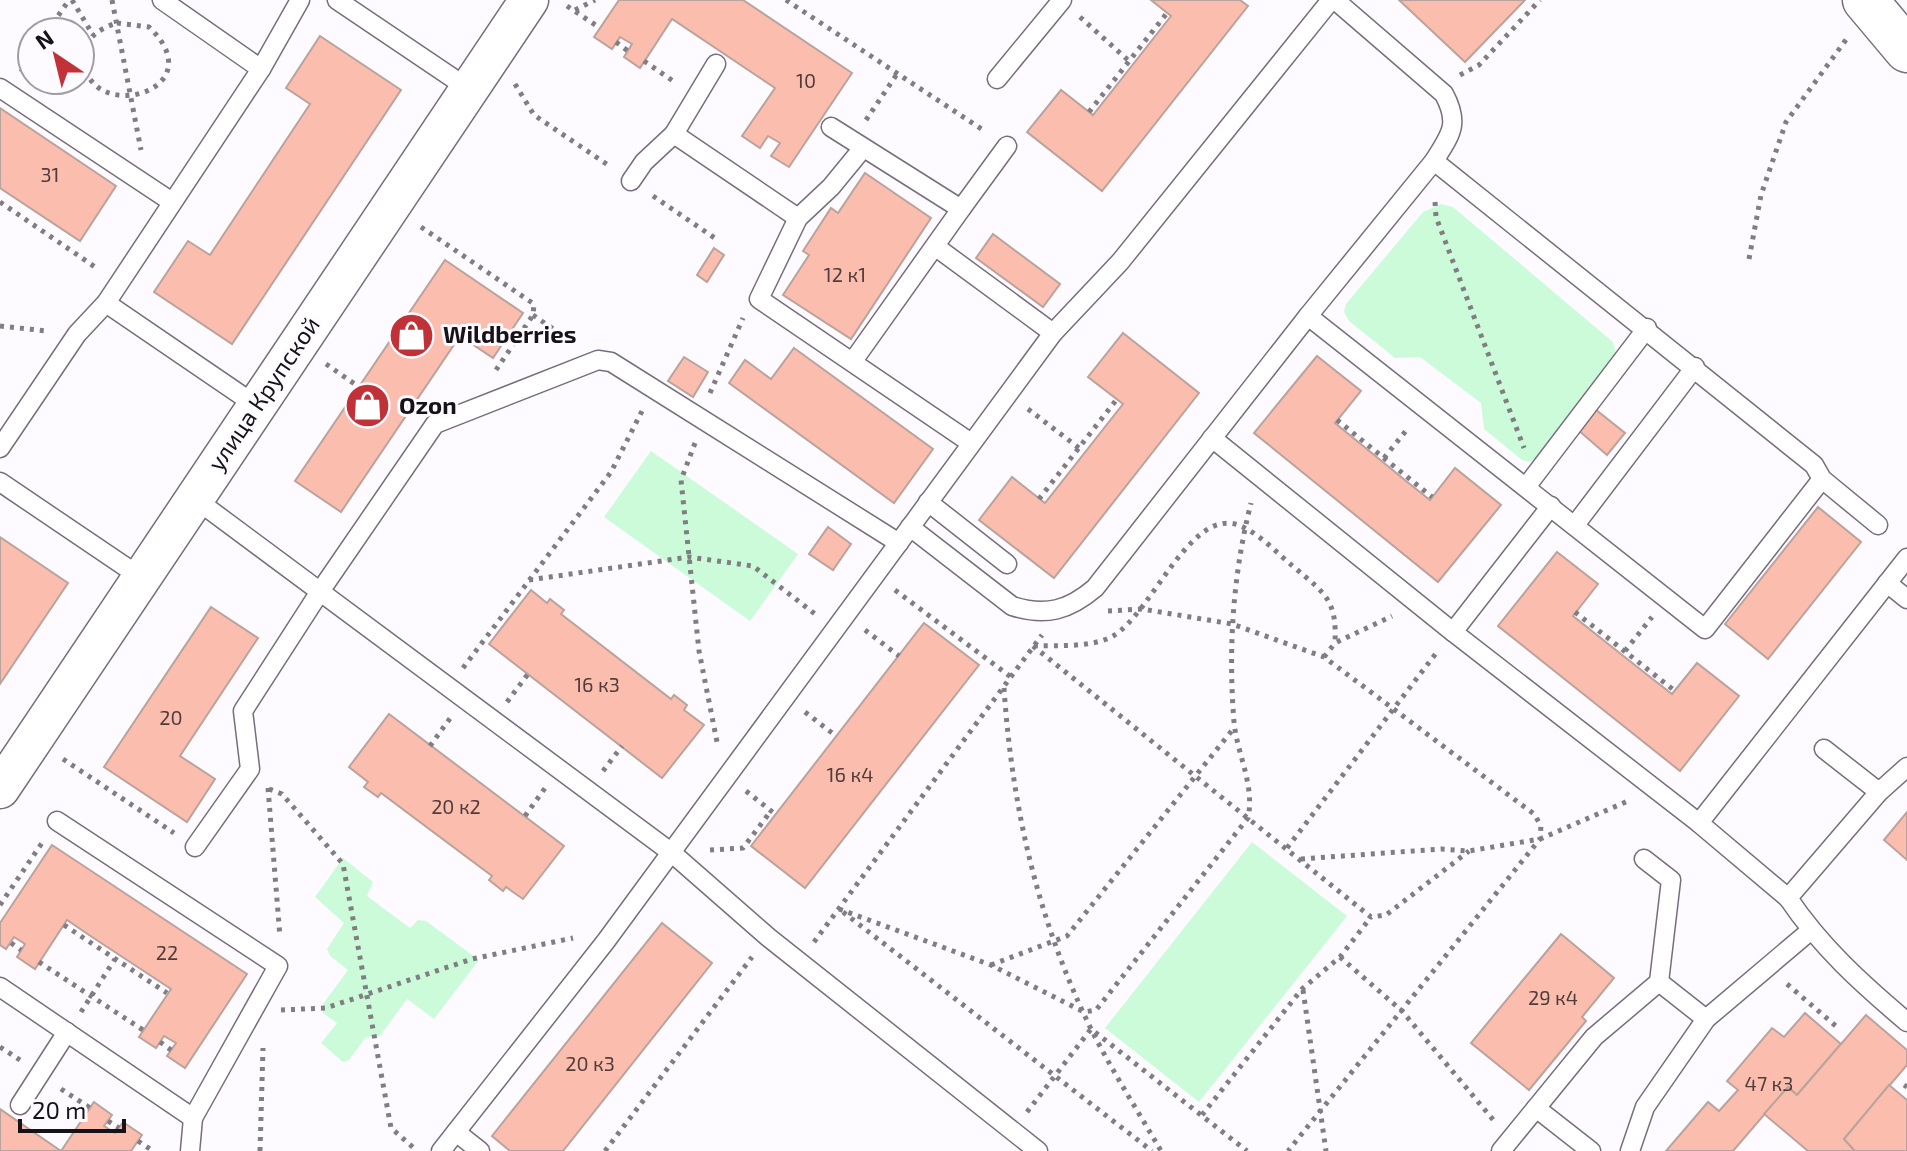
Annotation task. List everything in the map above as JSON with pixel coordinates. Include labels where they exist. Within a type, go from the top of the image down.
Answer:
[{"type":"street","name":"улица Крупской","points":[[0,789],[529,0]]},
{"type":"street","points":[[1857,18],[1907,50]]},
{"type":"lane","points":[[162,0],[261,69]]},
{"type":"lane","points":[[0,448],[77,334],[106,303],[261,69],[300,0]]},
{"type":"lane","points":[[337,0],[469,89]]},
{"type":"lane","points":[[997,79],[1062,0]]},
{"type":"lane","points":[[195,847],[250,769],[243,711],[321,590],[435,424],[598,360],[611,362],[905,535],[1012,606],[1032,612],[1056,611],[1076,604],[1095,588],[1434,161],[1451,134],[1454,113],[1444,94],[1333,0],[1120,262],[1053,333],[971,443],[905,535],[672,853],[441,1151]]},
{"type":"lane","points":[[631,181],[644,162],[674,134],[716,64]]},
{"type":"lane","points":[[0,88],[172,202]]},
{"type":"lane","points":[[831,127],[961,209]]},
{"type":"lane","points":[[674,134],[798,218]]},
{"type":"lane","points":[[858,144],[831,187],[798,218],[759,299],[971,443]]},
{"type":"lane","points":[[853,361],[1007,146]]},
{"type":"lane","points":[[1434,161],[1695,367],[1814,465],[1822,479],[1878,525]]},
{"type":"lane","points":[[936,247],[1053,333]]},
{"type":"lane","points":[[106,303],[257,406]]},
{"type":"lane","points":[[1308,316],[1424,409],[1530,482],[1551,506],[1705,629],[1822,479]]},
{"type":"lane","points":[[1530,482],[1647,328]]},
{"type":"lane","points":[[1575,525],[1695,367]]},
{"type":"lane","points":[[1212,438],[1453,632],[1699,823],[1788,898],[1810,931],[1851,974],[1907,1022]]},
{"type":"lane","points":[[0,482],[142,578]]},
{"type":"lane","points":[[194,498],[450,685],[672,853],[768,937],[1038,1151]]},
{"type":"lane","points":[[928,502],[1007,564]]},
{"type":"lane","points":[[1453,632],[1551,506]]},
{"type":"lane","points":[[1699,823],[1907,558]]},
{"type":"lane","points":[[1887,583],[1907,599]]},
{"type":"lane","points":[[1824,749],[1879,792]]},
{"type":"lane","points":[[1788,898],[1879,792],[1907,767]]},
{"type":"lane","points":[[57,821],[278,966],[261,1005],[193,1118],[190,1151]]},
{"type":"lane","points":[[1506,1146],[1594,1037],[1659,982],[1671,880],[1644,859]]},
{"type":"lane","points":[[1630,1151],[1645,1107],[1706,1019],[1810,931]]},
{"type":"lane","points":[[1659,982],[1706,1019]]},
{"type":"lane","points":[[0,987],[193,1118]]},
{"type":"lane","points":[[20,1105],[67,1032]]},
{"type":"lane","points":[[1536,1108],[1591,1151]]},
{"type":"lane","points":[[456,1132],[480,1151]]},
{"type":"path","points":[[112,0],[149,187]]},
{"type":"path","points":[[574,10],[595,0]]},
{"type":"path","points":[[786,0],[1007,146]]},
{"type":"path","points":[[1062,0],[1129,61]]},
{"type":"path","points":[[1451,75],[1470,72],[1479,65],[1540,0]]},
{"type":"path","points":[[567,6],[600,28]]},
{"type":"path","points":[[1089,112],[1167,13]]},
{"type":"path","points":[[1749,259],[1761,195],[1786,122],[1857,18]]},
{"type":"path","points":[[96,34],[117,23],[149,27],[169,52],[169,67],[161,82],[148,92],[131,98],[105,91],[96,83]]},
{"type":"path","points":[[616,42],[628,51]]},
{"type":"path","points":[[644,61],[669,78]]},
{"type":"path","points":[[858,144],[897,74]]},
{"type":"path","points":[[1434,161],[1436,217],[1530,482]]},
{"type":"path","points":[[0,202],[119,283]]},
{"type":"path","points":[[418,226],[534,304],[533,315],[468,411]]},
{"type":"path","points":[[672,853],[743,848],[773,813],[728,777],[716,743],[699,651],[681,480],[688,454],[745,314],[759,299]]},
{"type":"path","points":[[533,315],[598,360]]},
{"type":"path","points":[[0,326],[77,334]]},
{"type":"path","points":[[325,364],[359,387]]},
{"type":"path","points":[[450,685],[611,472],[655,388]]},
{"type":"path","points":[[1008,393],[1079,448]]},
{"type":"path","points":[[1039,499],[1117,399]]},
{"type":"path","points":[[1384,458],[1424,409]]},
{"type":"path","points":[[1337,420],[1432,497]]},
{"type":"path","points":[[839,909],[991,965],[1084,1012],[1096,1010],[1104,1002],[1248,818],[1249,791],[1234,727],[1232,624],[1245,527],[1258,474]]},
{"type":"path","points":[[1033,646],[1109,638],[1129,625],[1195,536],[1211,525],[1228,521],[1245,527],[1325,593],[1336,615],[1335,643]]},
{"type":"path","points":[[529,580],[689,557],[753,566],[899,656]]},
{"type":"path","points":[[875,575],[1011,677]]},
{"type":"path","points":[[1625,651],[1667,598]]},
{"type":"path","points":[[1076,604],[1098,611],[1142,609],[1232,624],[1324,657],[1534,814],[1541,826],[1540,839],[1288,1151]]},
{"type":"path","points":[[1324,657],[1335,643],[1418,604]]},
{"type":"path","points":[[799,962],[1004,687],[1056,611]]},
{"type":"path","points":[[1575,612],[1675,691]]},
{"type":"path","points":[[1287,848],[1453,632]]},
{"type":"path","points":[[1033,646],[1371,917]]},
{"type":"path","points":[[494,718],[528,674]]},
{"type":"path","points":[[1004,687],[1015,799],[1029,867],[1053,941],[1091,1029],[1161,1151]]},
{"type":"path","points":[[785,697],[836,736]]},
{"type":"path","points":[[991,965],[1067,936],[1234,727]]},
{"type":"path","points":[[59,757],[195,847]]},
{"type":"path","points":[[250,769],[269,789],[282,794],[343,864],[391,1128],[418,1151]]},
{"type":"path","points":[[269,789],[281,949],[278,966]]},
{"type":"path","points":[[1301,859],[1441,849],[1469,851],[1540,839],[1655,789]]},
{"type":"path","points":[[0,905],[57,821]]},
{"type":"path","points":[[1202,1115],[1302,989],[1340,957],[1371,917],[1386,915],[1469,851]]},
{"type":"path","points":[[839,909],[1152,1151]]},
{"type":"path","points":[[64,925],[87,937],[167,993]]},
{"type":"path","points":[[260,1151],[261,1005],[326,1008],[472,959],[579,937],[606,941]]},
{"type":"path","points":[[605,1151],[768,937]]},
{"type":"path","points":[[11,943],[21,950]]},
{"type":"path","points":[[1340,957],[1402,1011],[1506,1146]]},
{"type":"path","points":[[67,1032],[115,959]]},
{"type":"path","points":[[39,962],[143,1030]]},
{"type":"path","points":[[1768,968],[1837,1027]]},
{"type":"path","points":[[1302,989],[1326,1151]]},
{"type":"path","points":[[1013,1131],[1091,1029]]},
{"type":"path","points":[[1091,1029],[1247,1151]]},
{"type":"path","points":[[160,1042],[171,1050]]},
{"type":"path","points":[[108,1121],[119,1128]]},
{"type":"path","points":[[138,1141],[153,1151]]},
{"type":"green space","points":[[1441,204],[1453,207],[1613,342],[1616,354],[1541,455],[1530,462],[1522,460],[1484,429],[1481,403],[1420,357],[1395,358],[1349,321],[1344,312],[1346,304],[1423,212]]},
{"type":"green space","points":[[651,451],[798,554],[750,621],[604,517]]},
{"type":"green space","points":[[1252,842],[1347,916],[1199,1102],[1105,1028]]},
{"type":"green space","points":[[343,858],[373,882],[367,896],[410,928],[418,920],[426,921],[479,960],[434,1019],[407,999],[380,1036],[366,1037],[349,1060],[343,1062],[321,1043],[337,1023],[323,1013],[323,1004],[348,970],[330,956],[327,949],[344,923],[315,897]]},
{"type":"building","points":[[619,0],[743,0],[852,73],[789,167],[771,156],[780,143],[768,136],[760,148],[742,136],[775,88],[672,19],[640,68],[624,57],[632,44],[620,37],[612,49],[594,37]]},
{"type":"building","points":[[1151,0],[1240,0],[1248,6],[1102,191],[1027,132],[1061,90],[1093,115],[1171,16]]},
{"type":"building","points":[[1399,0],[1525,0],[1465,62]]},
{"type":"building","points":[[320,36],[401,90],[232,344],[154,292],[188,241],[210,255],[310,104],[286,88]]},
{"type":"building","points":[[0,108],[116,186],[80,241],[0,188]]},
{"type":"building","points":[[865,173],[931,218],[851,339],[783,295],[809,255],[803,251],[831,208],[838,213]]},
{"type":"building","points":[[993,234],[1060,284],[1043,307],[976,258]]},
{"type":"building","points":[[714,248],[724,255],[707,282],[697,275]]},
{"type":"building","points":[[445,260],[523,313],[493,358],[460,336],[341,512],[295,481]]},
{"type":"building","points":[[1123,333],[1199,393],[1054,578],[979,520],[1012,477],[1045,503],[1123,404],[1088,377]]},
{"type":"building","points":[[794,348],[933,449],[894,503],[729,383],[745,360],[771,379]]},
{"type":"building","points":[[1317,356],[1361,391],[1335,423],[1411,485],[1430,500],[1455,468],[1501,505],[1438,582],[1254,433]]},
{"type":"building","points":[[684,357],[708,372],[693,397],[668,381]]},
{"type":"building","points":[[1595,409],[1625,433],[1607,455],[1578,430]]},
{"type":"building","points":[[1818,507],[1861,542],[1768,659],[1725,624]]},
{"type":"building","points":[[828,527],[851,544],[833,570],[809,554]]},
{"type":"building","points":[[0,537],[68,583],[0,684]]},
{"type":"building","points":[[1557,552],[1598,584],[1573,616],[1650,677],[1672,694],[1697,663],[1739,696],[1680,771],[1498,626]]},
{"type":"building","points":[[531,590],[547,603],[550,599],[564,610],[561,614],[671,699],[674,695],[687,705],[684,710],[704,725],[662,778],[489,644]]},
{"type":"building","points":[[211,607],[258,638],[180,756],[215,779],[187,822],[104,767]]},
{"type":"building","points":[[924,623],[979,665],[805,888],[751,846]]},
{"type":"building","points":[[389,714],[564,846],[523,899],[506,887],[503,891],[489,880],[492,876],[381,793],[378,797],[364,787],[368,782],[349,767]]},
{"type":"building","points":[[1907,812],[1907,860],[1884,840]]},
{"type":"building","points":[[52,845],[247,974],[185,1068],[167,1056],[176,1043],[164,1036],[156,1048],[139,1037],[171,989],[67,920],[35,969],[17,957],[25,944],[14,937],[6,949],[0,945],[0,923]]},
{"type":"building","points":[[662,923],[712,963],[563,1151],[510,1151],[492,1136]]},
{"type":"building","points":[[1561,934],[1614,978],[1582,1017],[1586,1021],[1529,1090],[1471,1043]]},
{"type":"building","points":[[1805,1013],[1841,1044],[1797,1095],[1788,1087],[1733,1151],[1666,1151],[1708,1102],[1719,1111],[1738,1090],[1727,1081],[1772,1028],[1784,1037]]},
{"type":"building","points":[[1866,1015],[1907,1050],[1907,1065],[1844,1139],[1855,1151],[1808,1151],[1764,1114],[1788,1087],[1797,1095]]},
{"type":"building","points":[[1889,1085],[1907,1100],[1907,1151],[1855,1151],[1844,1139]]},
{"type":"building","points":[[94,1102],[112,1115],[104,1126],[115,1133],[123,1122],[142,1135],[131,1151],[61,1151]]},
{"type":"building","points":[[0,1109],[61,1151],[0,1151]]},
{"type":"place","name":"Wildberries","points":[[412,335]]},
{"type":"place","name":"Ozon","points":[[368,406]]}]
